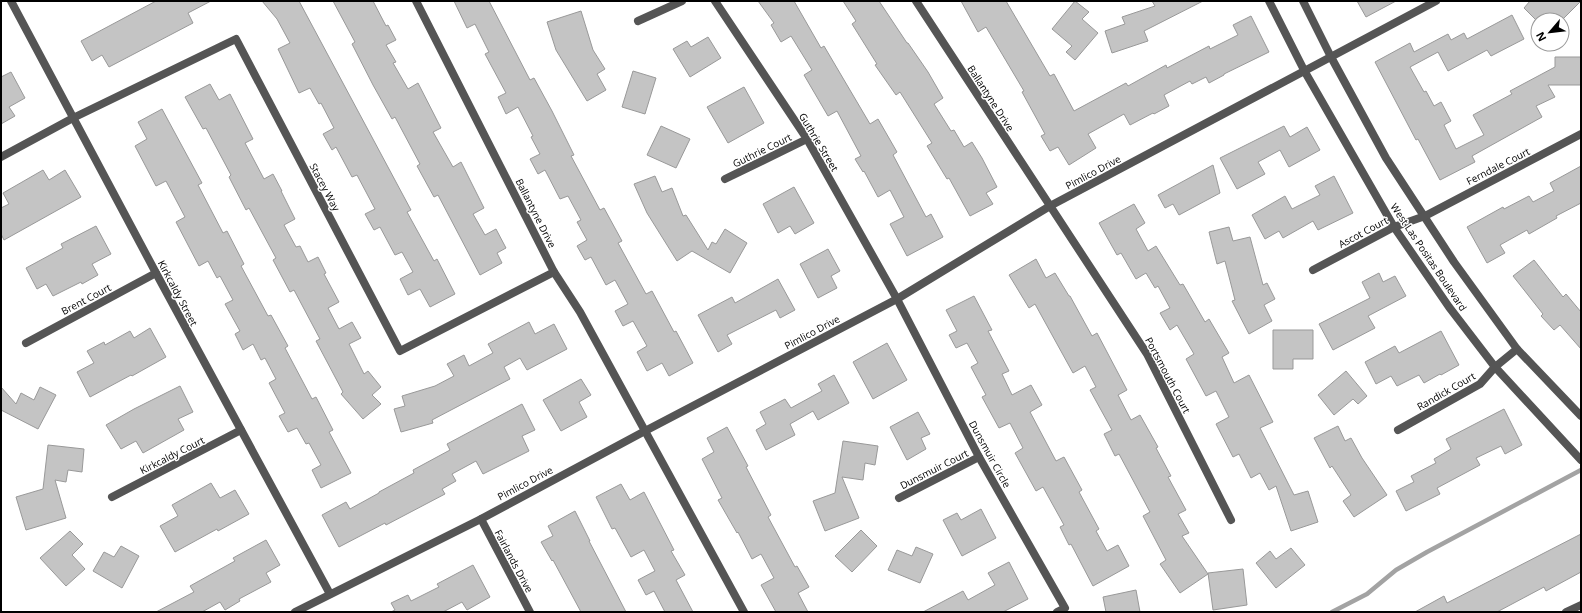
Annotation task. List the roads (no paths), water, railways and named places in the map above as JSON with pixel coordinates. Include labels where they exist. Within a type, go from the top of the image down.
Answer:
[{"type":"street","name":"Kirkcaldy Street","points":[[11,1],[330,594]]},
{"type":"street","name":"Ballantyne Drive","points":[[416,1],[554,272],[580,312],[645,431]]},
{"type":"street","points":[[638,21],[682,1]]},
{"type":"street","name":"Guthrie Street","points":[[715,1],[807,139],[897,299]]},
{"type":"street","name":"Ballantyne Drive","points":[[916,1],[1050,206]]},
{"type":"street","name":"West Las Positas Boulevard","points":[[1269,1],[1304,72],[1394,227],[1449,307],[1495,366],[1581,460]]},
{"type":"street","name":"West Las Positas Boulevard","points":[[1303,1],[1331,57],[1386,158],[1454,262],[1517,349],[1581,416]]},
{"type":"street","name":"Pimlico Drive","points":[[295,612],[481,518],[897,299],[1050,206],[1436,1]]},
{"type":"street","name":"Stacey Way","points":[[74,118],[236,39],[400,351],[554,272]]},
{"type":"street","points":[[1,157],[74,118]]},
{"type":"street","name":"Ferndale Court","points":[[1425,216],[1581,134]]},
{"type":"street","name":"Guthrie Court","points":[[725,179],[807,139]]},
{"type":"street","name":"Portsmouth Court","points":[[1050,206],[1148,354],[1231,520]]},
{"type":"street","name":"Ascot Court","points":[[1313,270],[1394,227],[1425,216]]},
{"type":"street","name":"Brent Court","points":[[26,343],[156,273]]},
{"type":"street","name":"Dunsmuir Circle","points":[[897,299],[979,457],[1065,608],[1057,612]]},
{"type":"street","name":"Randick Court","points":[[1398,430],[1480,384],[1495,366],[1517,349]]},
{"type":"street","name":"Kirkcaldy Court","points":[[112,497],[242,430]]},
{"type":"street","points":[[645,431],[744,612]]},
{"type":"street","name":"Dunsmuir Court","points":[[899,498],[979,457]]},
{"type":"street","name":"Fairlands Drive","points":[[481,518],[530,612]]},
{"type":"street","points":[[1566,612],[1581,605]]},
{"type":"waterway","points":[[1332,612],[1367,594],[1396,570],[1427,552],[1581,470]]}]
